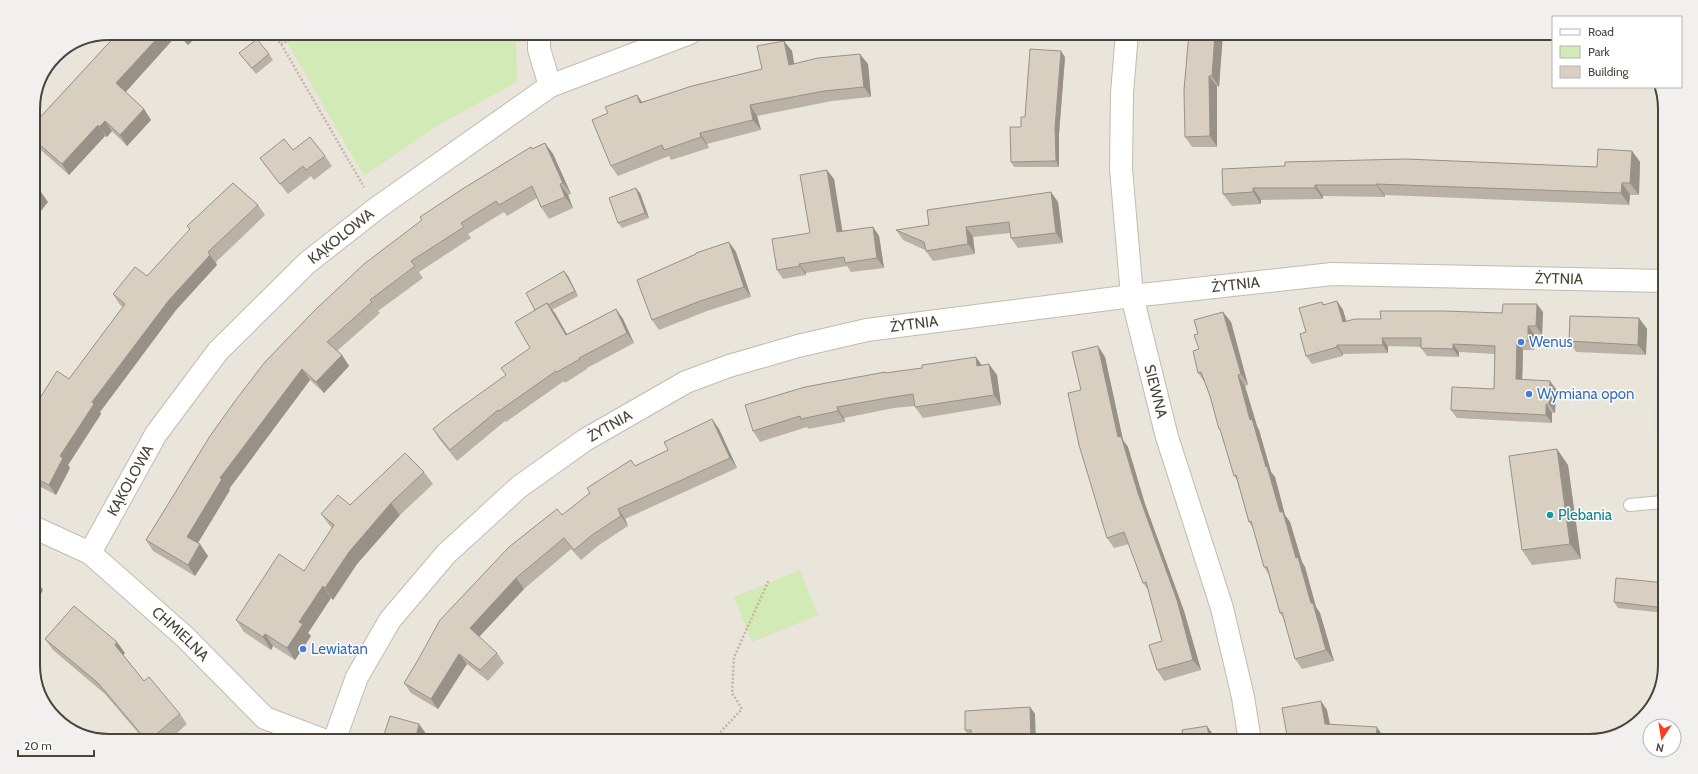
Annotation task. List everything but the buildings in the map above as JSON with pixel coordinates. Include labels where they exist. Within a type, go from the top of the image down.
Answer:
[{"type":"street","points":[[539,40],[539,49],[550,86]]},
{"type":"street","name":"KĄKOLOWA","points":[[90,553],[156,434],[218,351],[307,263],[377,208],[550,86],[672,40]]},
{"type":"street","name":"SIEWNA","points":[[1126,40],[1122,93],[1121,168],[1132,296],[1167,437],[1222,608],[1243,698],[1249,734]]},
{"type":"street","name":"ŻYTNIA","points":[[337,734],[357,677],[390,620],[446,554],[519,487],[585,440],[686,382],[729,366],[798,346],[866,330],[1132,296],[1332,274],[1658,282]]},
{"type":"street","name":"CHMIELNA","points":[[40,530],[90,553],[185,637],[265,718],[307,734]]},
{"type":"lane","points":[[1630,505],[1658,502]]},
{"type":"path","points":[[277,40],[281,44],[377,208]]},
{"type":"path","points":[[281,44],[289,40]]},
{"type":"path","points":[[719,734],[742,709],[732,693],[734,657],[769,580]]},
{"type":"shaded area","points":[[109,40],[1552,40],[1552,88],[1654,88],[1657,96],[1658,665],[1657,678],[1653,691],[1644,707],[1627,722],[1619,727],[1602,733],[1589,734],[109,734],[96,733],[83,729],[67,720],[60,714],[52,703],[44,687],[40,669],[40,105],[45,83],[52,71],[60,60],[83,45],[96,41]]},
{"type":"shaded area","points":[[1658,333],[1658,433],[1653,432]]},
{"type":"green space","points":[[286,40],[516,40],[517,82],[435,127],[364,176]]},
{"type":"green space","points":[[800,570],[818,615],[752,642],[734,597]]},
{"type":"place","name":"Wenus","points":[[1521,342]]},
{"type":"place","name":"Wymiana opon","points":[[1529,394]]},
{"type":"place","name":"Plebania","points":[[1550,515]]},
{"type":"place","name":"Lewiatan","points":[[303,649]]}]
